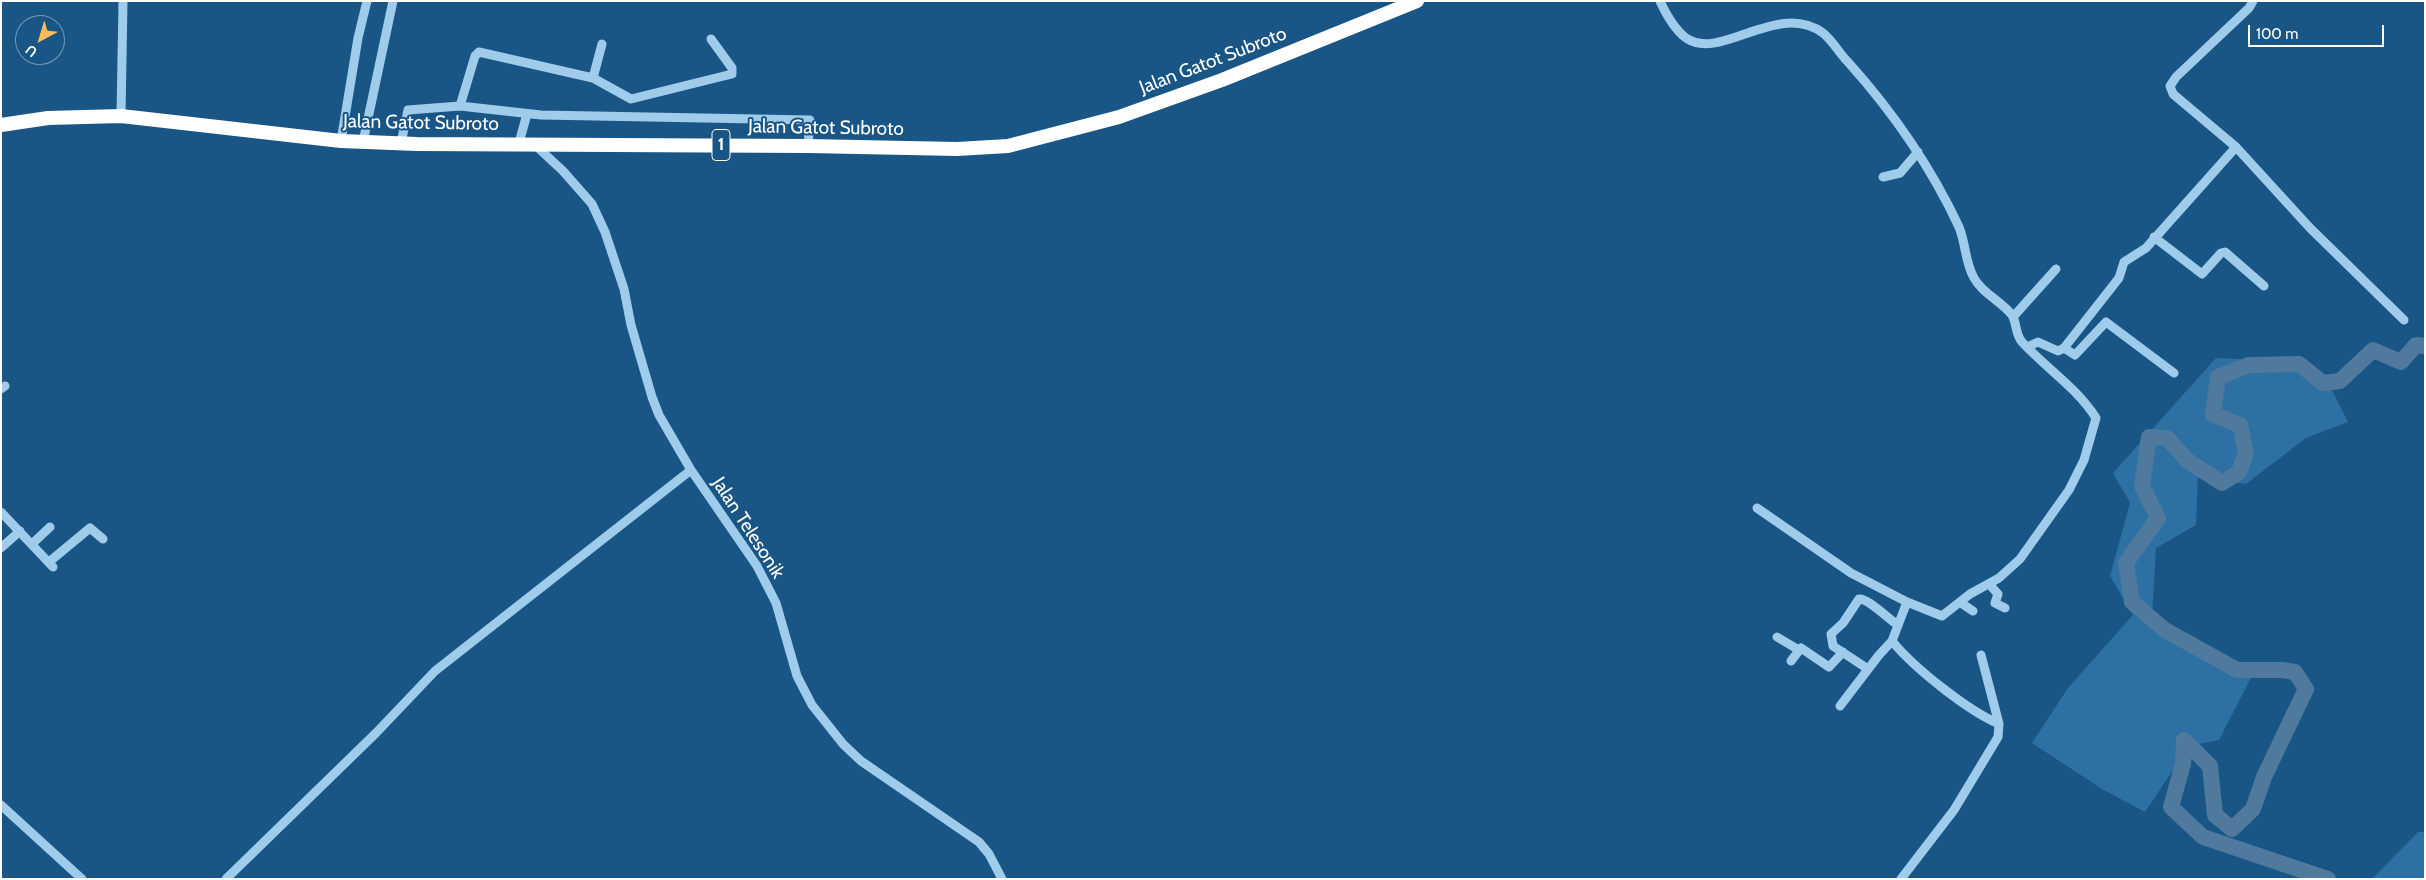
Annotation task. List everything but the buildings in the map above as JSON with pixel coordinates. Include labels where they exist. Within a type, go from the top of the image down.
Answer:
[{"type":"highway","name":"Jalan Gatot Subroto","points":[[1,125],[48,118],[120,116],[363,142],[957,149],[1008,146],[1119,117],[1222,80],[1417,1]]},
{"type":"street","points":[[120,116],[123,1]]},
{"type":"street","points":[[341,141],[358,38],[367,1]]},
{"type":"street","points":[[363,142],[393,1]]},
{"type":"street","points":[[1660,1],[1680,32],[1687,39],[1702,43],[1728,39],[1765,25],[1794,22],[1814,28],[1832,42],[1918,152],[1959,228],[1973,278],[2013,316],[2018,337],[2084,401],[2096,420],[2084,460],[2069,490],[2020,559],[2010,570],[1970,594],[1961,603],[1942,616],[1907,602],[1851,573],[1757,508]]},
{"type":"street","points":[[2253,1],[2249,8],[2176,77],[2170,86],[2173,94],[2236,147],[2310,228],[2404,320]]},
{"type":"street","points":[[460,106],[475,56],[479,52],[593,78],[631,99],[732,74],[732,68],[710,38]]},
{"type":"street","points":[[593,78],[602,44]]},
{"type":"street","points":[[401,143],[408,110],[460,106],[527,114],[810,120],[808,146]]},
{"type":"street","points":[[519,143],[527,114]]},
{"type":"street","name":"Jalan Telesonik","points":[[534,144],[563,171],[592,204],[624,289],[631,325],[652,398],[663,422],[691,470],[762,576],[776,603],[799,682],[812,705],[843,744],[861,761],[978,842],[989,854],[1002,879]]},
{"type":"street","points":[[2027,347],[2038,342],[2058,351],[2064,348],[2119,278],[2124,262],[2146,248],[2236,147]]},
{"type":"street","points":[[1883,177],[1900,173],[1918,152]]},
{"type":"street","points":[[2154,237],[2202,274],[2221,253],[2226,252],[2264,286]]},
{"type":"street","points":[[2013,316],[2056,270]]},
{"type":"street","points":[[2064,348],[2075,355],[2106,322],[2174,373]]},
{"type":"street","points":[[226,879],[435,671],[691,470]]},
{"type":"street","points":[[1,512],[51,565],[90,528],[103,539]]},
{"type":"street","points":[[32,544],[50,527]]},
{"type":"street","points":[[1,548],[20,531]]},
{"type":"street","points":[[1989,584],[1998,594],[1995,603],[2005,608]]},
{"type":"street","points":[[1868,669],[1833,646],[1831,634],[1842,623],[1859,599],[1863,599],[1877,608],[1882,615],[1898,625]]},
{"type":"street","points":[[1840,706],[1868,669],[1892,642],[1907,602]]},
{"type":"street","points":[[1961,603],[1972,611]]},
{"type":"street","points":[[1777,637],[1798,650]]},
{"type":"street","points":[[1892,642],[1902,653],[1957,698],[1983,717],[1999,724]]},
{"type":"street","points":[[1791,661],[1798,650],[1803,648],[1829,667],[1842,652]]},
{"type":"street","points":[[1901,879],[1954,810],[1998,737],[1999,724],[1981,655]]},
{"type":"street","points":[[1,806],[82,879]]},
{"type":"shaded area","points":[[2216,358],[2306,362],[2327,380],[2348,422],[2306,438],[2246,484],[2198,475],[2196,525],[2156,548],[2152,617],[2253,674],[2219,740],[2189,746],[2145,812],[2102,789],[2032,743],[2068,688],[2133,615],[2110,576],[2130,503],[2113,473]]},
{"type":"shaded area","points":[[2418,832],[2425,832],[2425,879],[2372,879]]},
{"type":"waterway","points":[[2328,879],[2203,837],[2171,807],[2183,764],[2184,740],[2210,766],[2215,815],[2232,829],[2253,809],[2264,777],[2306,689],[2295,672],[2282,670],[2237,670],[2165,630],[2132,602],[2126,563],[2158,518],[2142,486],[2149,437],[2167,438],[2188,461],[2222,483],[2239,472],[2246,453],[2240,425],[2213,414],[2218,377],[2249,365],[2299,364],[2323,383],[2340,381],[2373,350],[2401,362],[2416,345],[2425,346]]}]
